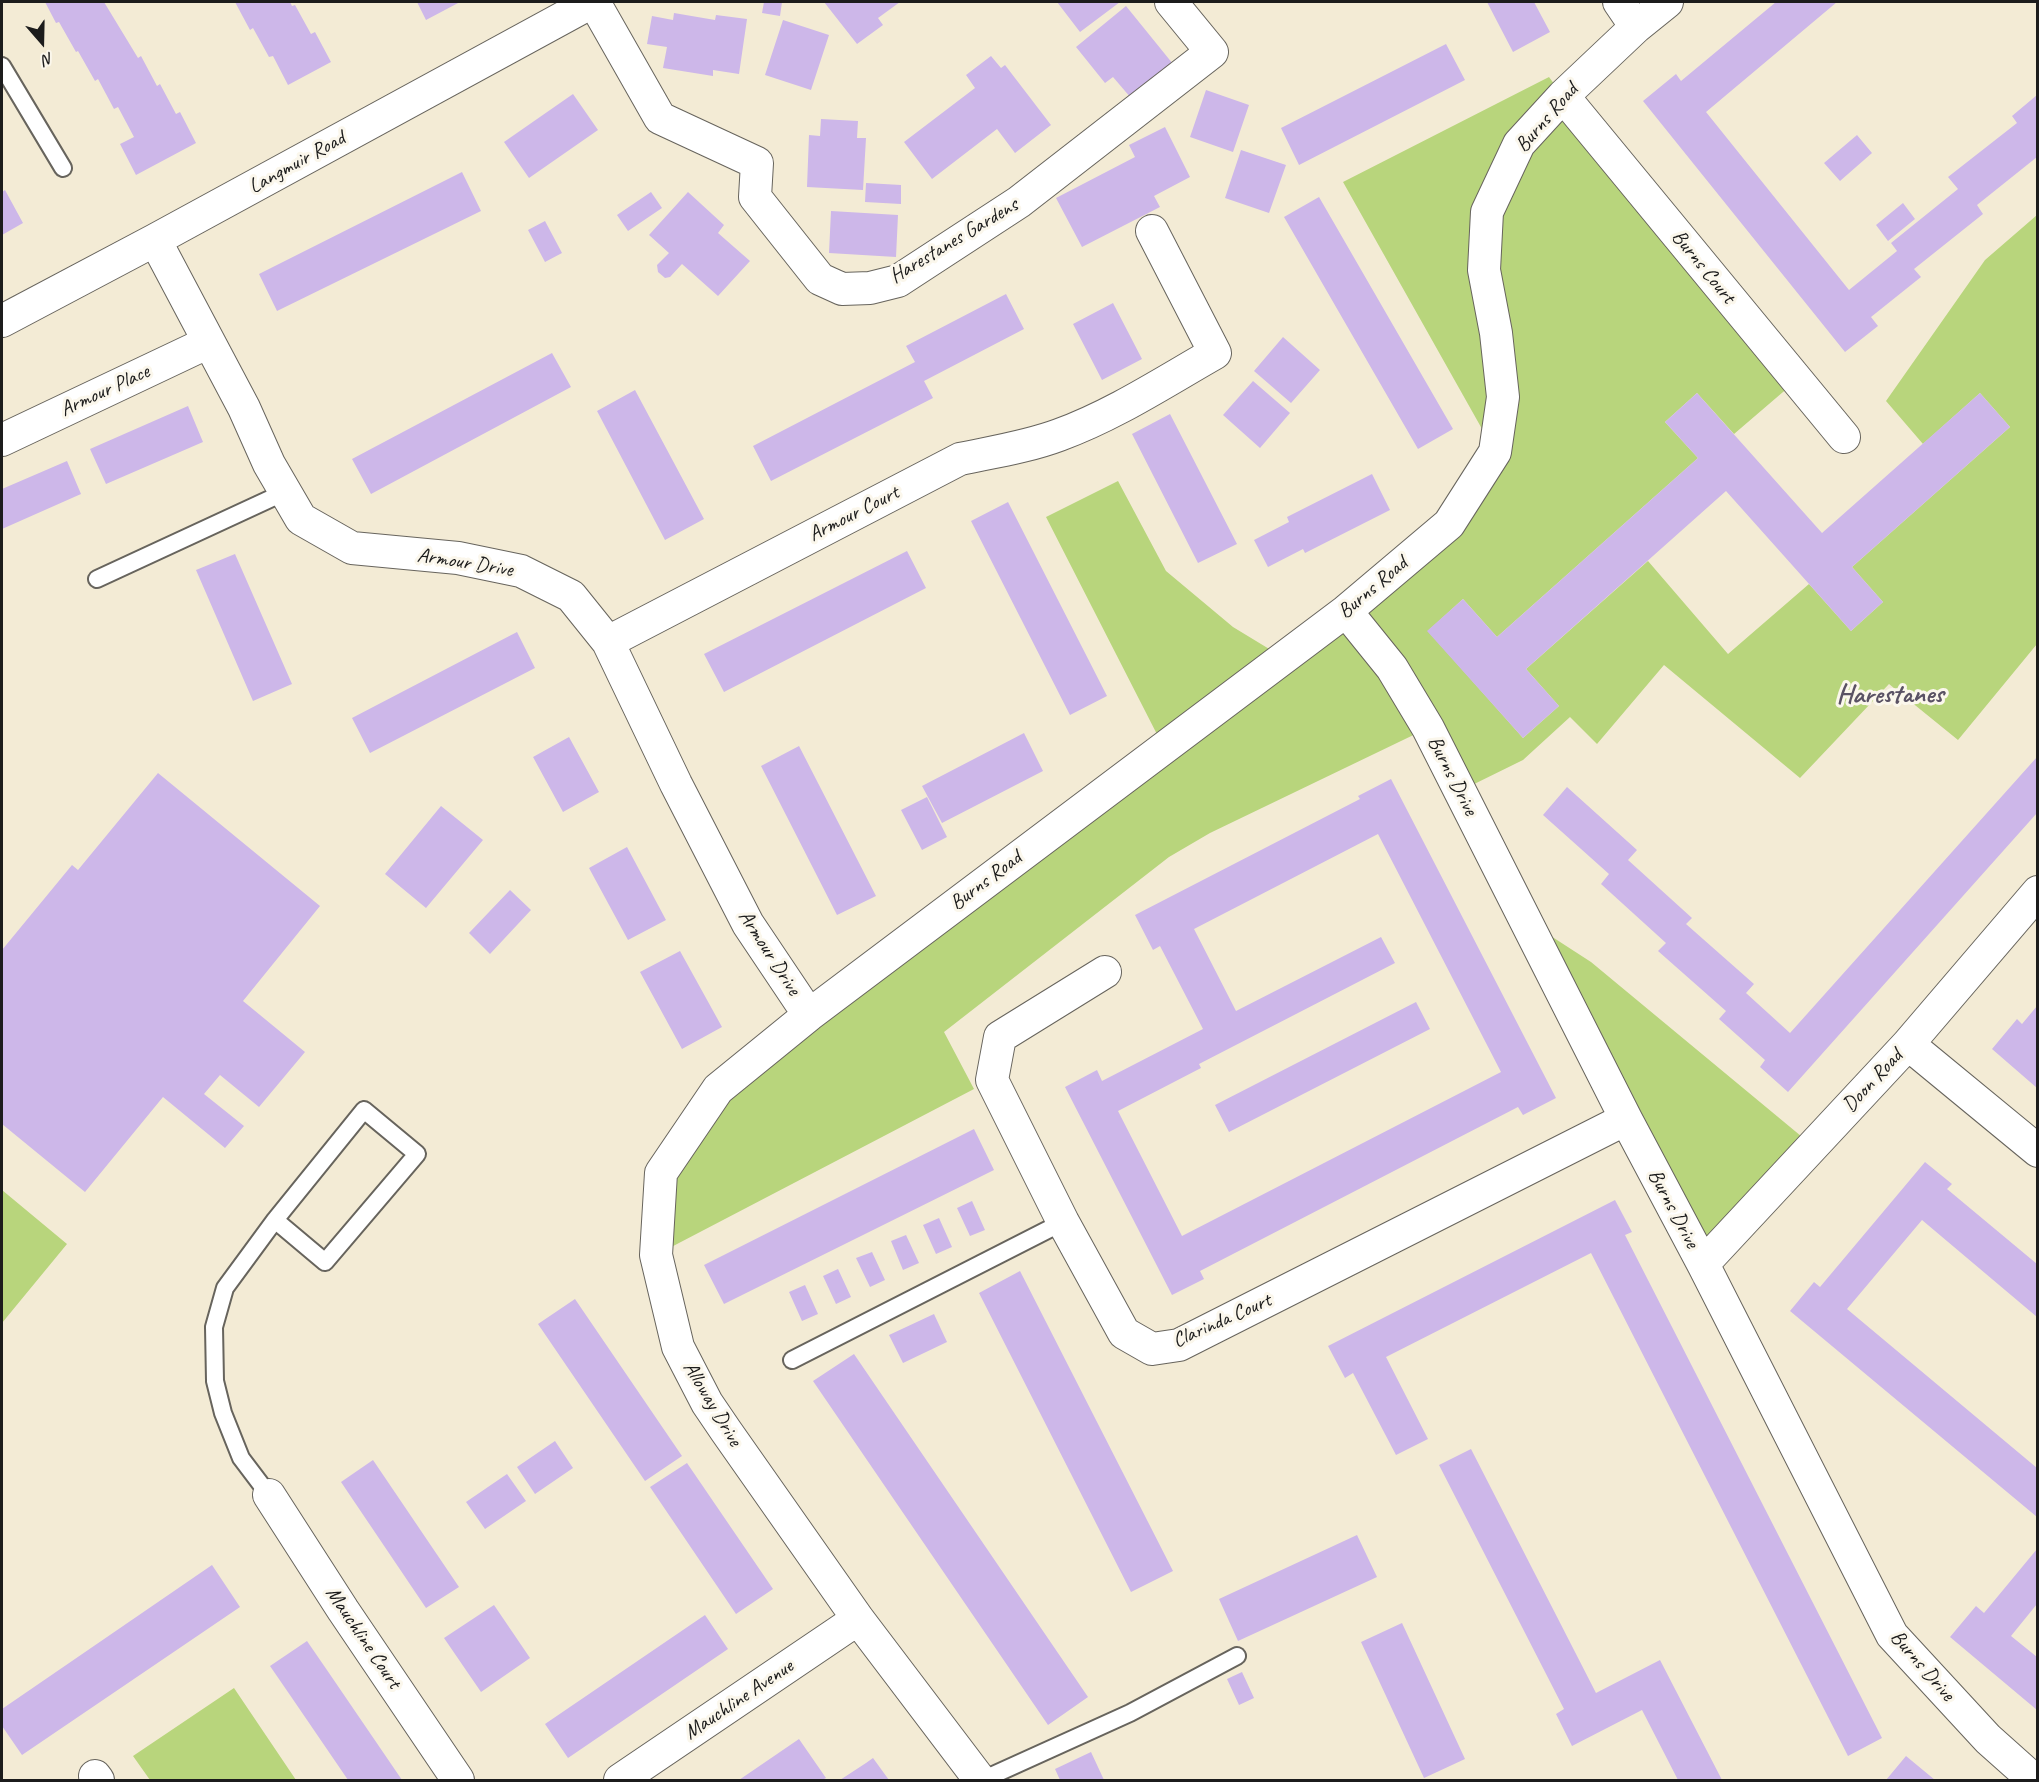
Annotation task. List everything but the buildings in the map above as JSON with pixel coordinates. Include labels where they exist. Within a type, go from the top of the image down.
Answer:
[{"type":"street","name":"Harestanes Gardens","points":[[593,2],[660,118],[757,163],[755,197],[820,279],[842,289],[870,288],[898,281],[1019,202],[1212,52],[1172,2]]},
{"type":"street","name":"Langmuir Road","points":[[2,321],[593,2]]},
{"type":"street","points":[[1618,2],[1636,27]]},
{"type":"street","name":"Burns Road","points":[[808,1015],[1346,611],[1449,524],[1495,452],[1503,398],[1496,333],[1484,270],[1486,212],[1519,144],[1563,96],[1636,27],[1668,2]]},
{"type":"street","name":"Burns Court","points":[[1563,96],[1844,437]]},
{"type":"street","name":"Armour Court","points":[[608,642],[960,459],[1011,449],[1058,436],[1108,412],[1215,353],[1152,231]]},
{"type":"street","name":"Armour Drive","points":[[155,240],[244,408],[269,464],[301,519],[352,548],[458,558],[520,571],[571,596],[608,642],[676,784],[748,924],[808,1015]]},
{"type":"street","name":"Armour Place","points":[[2,440],[209,342]]},
{"type":"street","name":"Burns Drive","points":[[1346,611],[1392,668],[1428,728],[1626,1119],[1703,1264],[1892,1635],[1988,1739],[2034,1780]]},
{"type":"street","name":"Doon Road","points":[[1703,1264],[1908,1044],[2037,892]]},
{"type":"street","name":"Clarinda Court","points":[[1106,972],[1000,1037],[992,1080],[1063,1222],[1124,1333],[1152,1349],[1179,1345],[1626,1119]]},
{"type":"street","name":"Alloway Drive","points":[[808,1015],[718,1089],[661,1173],[656,1255],[678,1347],[707,1403],[858,1619],[981,1780]]},
{"type":"street","points":[[1908,1044],[2037,1150]]},
{"type":"street","name":"Mauchline Court","points":[[269,1495],[343,1610],[458,1780]]},
{"type":"street","name":"Mauchline Avenue","points":[[620,1780],[858,1619]]},
{"type":"lane","points":[[2,66],[63,168]]},
{"type":"lane","points":[[97,579],[285,492]]},
{"type":"lane","points":[[269,1495],[241,1458],[223,1413],[215,1381],[214,1327],[225,1288],[275,1220],[364,1110],[417,1154],[326,1262],[275,1220]]},
{"type":"lane","points":[[792,1360],[1063,1222]]},
{"type":"lane","points":[[981,1780],[1130,1713],[1237,1656]]},
{"type":"green space","points":[[1549,77],[1797,380],[1734,434],[1697,393],[1665,422],[1698,458],[1497,637],[1463,599],[1428,631],[1523,738],[1559,706],[1526,669],[1648,561],[1728,654],[1809,584],[1851,631],[1883,602],[1852,567],[2010,427],[1980,393],[1923,444],[1886,401],[1985,260],[2037,215],[2037,644],[1958,740],[1889,684],[1800,778],[1664,665],[1597,744],[1570,717],[1523,760],[1460,791],[1428,728],[1210,833],[1169,857],[944,1032],[974,1089],[656,1255],[661,1173],[718,1089],[1164,748],[1046,517],[1118,481],[1166,571],[1233,627],[1284,658],[1346,611],[1495,452],[1343,182]]},
{"type":"green space","points":[[1523,918],[1591,962],[1813,1146],[1703,1264]]},
{"type":"green space","points":[[2,1190],[67,1244],[2,1323]]},
{"type":"green space","points":[[234,1688],[296,1780],[150,1780],[133,1756]]},
{"type":"district","name":"Harestanes","points":[[1890,695]]}]
